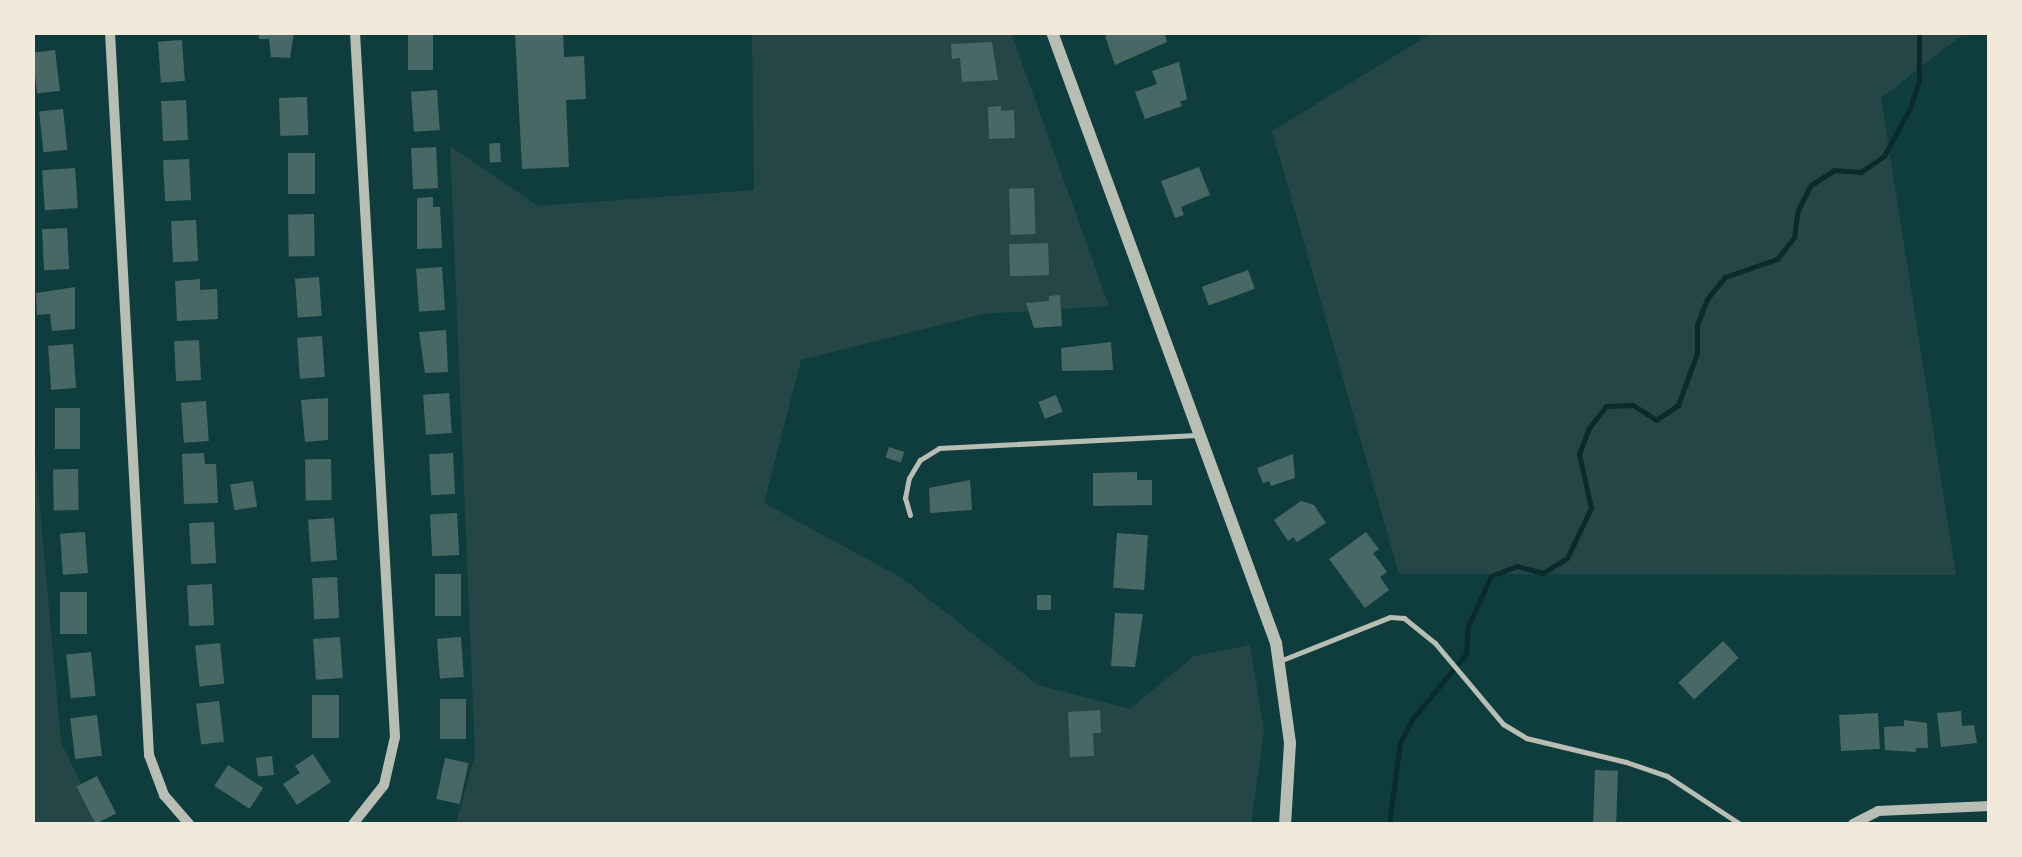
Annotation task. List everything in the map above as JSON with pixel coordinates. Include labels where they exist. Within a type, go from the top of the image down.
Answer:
[{"type":"street","points":[[110,32],[149,755],[164,796],[189,824]]},
{"type":"street","points":[[354,824],[384,785],[395,737],[355,32]]},
{"type":"street","points":[[1052,32],[1280,661],[1290,743],[1286,824]]},
{"type":"street","points":[[1852,824],[1878,812],[1990,806]]},
{"type":"lane","points":[[910,514],[905,498],[908,478],[920,460],[939,448],[1200,436]]},
{"type":"lane","points":[[1280,661],[1390,618],[1419,626],[1503,724],[1526,738],[1667,776],[1740,824]]},
{"type":"shaded area","points":[[752,33],[1011,33],[1109,306],[983,314],[801,360],[764,503],[902,578],[1038,685],[1130,709],[1194,656],[1250,645],[1264,731],[1251,824],[456,824],[475,755],[450,146],[538,206],[754,190]]},
{"type":"shaded area","points":[[1432,33],[1965,33],[1881,98],[1956,575],[1399,574],[1272,131]]},
{"type":"shaded area","points":[[32,419],[61,742],[100,824],[33,824]]},
{"type":"building","points":[[259,32],[294,32],[290,58],[271,57],[269,39],[259,39]]},
{"type":"building","points":[[408,32],[433,32],[433,70],[408,70]]},
{"type":"building","points":[[515,32],[563,32],[564,57],[584,56],[586,99],[566,100],[569,167],[522,169]]},
{"type":"building","points":[[1111,32],[1164,32],[1167,42],[1115,65],[1105,36]]},
{"type":"building","points":[[182,40],[185,81],[161,83],[158,42]]},
{"type":"building","points":[[992,42],[998,80],[962,82],[960,58],[952,59],[951,44]]},
{"type":"building","points":[[55,50],[60,91],[37,93],[32,53]]},
{"type":"building","points":[[1179,62],[1187,99],[1180,102],[1182,106],[1145,119],[1135,92],[1157,84],[1152,71]]},
{"type":"building","points":[[437,90],[440,130],[414,132],[411,92]]},
{"type":"building","points":[[307,97],[308,135],[280,136],[279,98]]},
{"type":"building","points":[[186,100],[188,140],[163,141],[161,101]]},
{"type":"building","points":[[1001,106],[1001,111],[1014,110],[1015,138],[989,139],[988,107]]},
{"type":"building","points":[[63,109],[67,150],[43,152],[39,112]]},
{"type":"building","points":[[500,143],[501,162],[490,163],[489,144]]},
{"type":"building","points":[[436,147],[438,188],[413,189],[411,148]]},
{"type":"building","points":[[288,153],[315,153],[315,194],[288,194]]},
{"type":"building","points":[[189,159],[191,200],[165,201],[163,160]]},
{"type":"building","points":[[1199,167],[1210,195],[1181,207],[1184,215],[1175,218],[1161,181]]},
{"type":"building","points":[[75,168],[78,208],[45,210],[42,170]]},
{"type":"building","points":[[1034,188],[1036,234],[1011,235],[1009,189]]},
{"type":"building","points":[[433,197],[433,207],[440,207],[442,248],[417,249],[417,198]]},
{"type":"building","points":[[288,214],[314,214],[315,256],[289,256]]},
{"type":"building","points":[[196,220],[198,261],[173,262],[171,221]]},
{"type":"building","points":[[67,228],[69,269],[44,270],[42,229]]},
{"type":"building","points":[[1048,243],[1049,275],[1010,276],[1009,244]]},
{"type":"building","points":[[442,267],[445,310],[419,312],[416,269]]},
{"type":"building","points":[[1248,270],[1255,289],[1209,306],[1202,287]]},
{"type":"building","points":[[319,277],[322,316],[298,318],[295,279]]},
{"type":"building","points":[[200,279],[200,290],[217,289],[218,319],[177,321],[175,281]]},
{"type":"building","points":[[75,287],[75,329],[52,331],[50,314],[37,315],[36,293]]},
{"type":"building","points":[[1060,295],[1062,326],[1034,328],[1026,303],[1049,301],[1049,296]]},
{"type":"building","points":[[446,330],[448,372],[425,373],[419,332]]},
{"type":"building","points":[[322,336],[325,377],[300,379],[297,338]]},
{"type":"building","points":[[199,340],[201,380],[176,381],[174,341]]},
{"type":"building","points":[[1111,342],[1113,370],[1062,371],[1061,348]]},
{"type":"building","points":[[73,344],[76,388],[51,390],[48,346]]},
{"type":"building","points":[[449,393],[452,433],[426,435],[423,395]]},
{"type":"building","points":[[1056,395],[1063,412],[1045,419],[1038,402]]},
{"type":"building","points":[[328,398],[328,440],[305,442],[301,400]]},
{"type":"building","points":[[206,401],[209,441],[184,443],[181,403]]},
{"type":"building","points":[[55,408],[80,408],[80,449],[55,449]]},
{"type":"building","points":[[889,447],[904,452],[901,462],[886,457]]},
{"type":"building","points":[[204,453],[205,464],[216,464],[218,503],[184,504],[182,454]]},
{"type":"building","points":[[453,453],[455,494],[431,495],[429,454]]},
{"type":"building","points":[[1293,454],[1295,478],[1271,486],[1269,481],[1263,483],[1257,468]]},
{"type":"building","points":[[305,459],[331,459],[332,500],[306,500]]},
{"type":"building","points":[[53,469],[78,469],[79,510],[54,510]]},
{"type":"building","points":[[1137,472],[1137,480],[1152,480],[1152,505],[1093,506],[1093,473]]},
{"type":"building","points":[[970,480],[972,510],[930,513],[929,488]]},
{"type":"building","points":[[253,481],[257,507],[234,510],[230,485]]},
{"type":"building","points":[[1301,501],[1314,505],[1326,523],[1297,542],[1293,537],[1288,541],[1274,520]]},
{"type":"building","points":[[457,513],[459,555],[432,556],[430,514]]},
{"type":"building","points":[[334,518],[337,560],[311,562],[308,520]]},
{"type":"building","points":[[214,522],[216,563],[191,564],[189,523]]},
{"type":"building","points":[[85,532],[88,573],[63,575],[60,534]]},
{"type":"building","points":[[1366,532],[1379,549],[1373,553],[1387,572],[1380,577],[1389,590],[1365,608],[1329,559]]},
{"type":"building","points":[[1117,533],[1148,535],[1144,590],[1113,588]]},
{"type":"building","points":[[435,574],[461,574],[461,616],[435,616]]},
{"type":"building","points":[[337,577],[339,618],[314,619],[312,578]]},
{"type":"building","points":[[212,584],[214,625],[189,626],[187,585]]},
{"type":"building","points":[[60,592],[87,592],[87,634],[60,634]]},
{"type":"building","points":[[1037,595],[1051,595],[1051,610],[1037,610]]},
{"type":"building","points":[[1115,613],[1143,614],[1135,667],[1111,666]]},
{"type":"building","points":[[340,637],[343,678],[316,680],[313,639]]},
{"type":"building","points":[[461,637],[464,677],[440,679],[437,639]]},
{"type":"building","points":[[1723,641],[1739,658],[1694,699],[1678,683]]},
{"type":"building","points":[[220,643],[224,684],[199,686],[195,646]]},
{"type":"building","points":[[91,652],[96,696],[71,698],[66,655]]},
{"type":"building","points":[[312,695],[339,695],[339,738],[312,738]]},
{"type":"building","points":[[440,699],[466,699],[466,739],[440,739]]},
{"type":"building","points":[[219,701],[224,742],[201,744],[196,704]]},
{"type":"building","points":[[1100,710],[1101,733],[1093,733],[1094,756],[1070,757],[1068,712]]},
{"type":"building","points":[[1961,711],[1962,726],[1974,725],[1977,743],[1941,747],[1937,713]]},
{"type":"building","points":[[1878,713],[1880,749],[1841,751],[1839,715]]},
{"type":"building","points":[[97,715],[102,756],[75,759],[70,718]]},
{"type":"building","points":[[1904,720],[1927,723],[1928,748],[1916,748],[1916,752],[1885,750],[1884,727],[1904,726]]},
{"type":"building","points":[[313,754],[331,782],[297,805],[283,784],[300,773],[295,766]]},
{"type":"building","points":[[272,756],[274,775],[258,777],[256,758]]},
{"type":"building","points":[[445,758],[468,763],[460,804],[436,799]]},
{"type":"building","points":[[228,765],[263,788],[250,809],[214,786]]},
{"type":"building","points":[[1595,770],[1618,771],[1616,824],[1593,824]]},
{"type":"building","points":[[97,776],[116,813],[96,824],[77,786]]},
{"type":"waterway","points":[[1389,824],[1400,743],[1413,718],[1466,654],[1468,626],[1491,576],[1517,566],[1543,573],[1567,558],[1591,508],[1579,454],[1589,428],[1606,406],[1633,405],[1656,420],[1678,405],[1697,353],[1697,325],[1707,299],[1725,277],[1777,259],[1794,237],[1798,210],[1811,185],[1834,170],[1861,172],[1884,156],[1910,108],[1919,81],[1919,32]]}]
